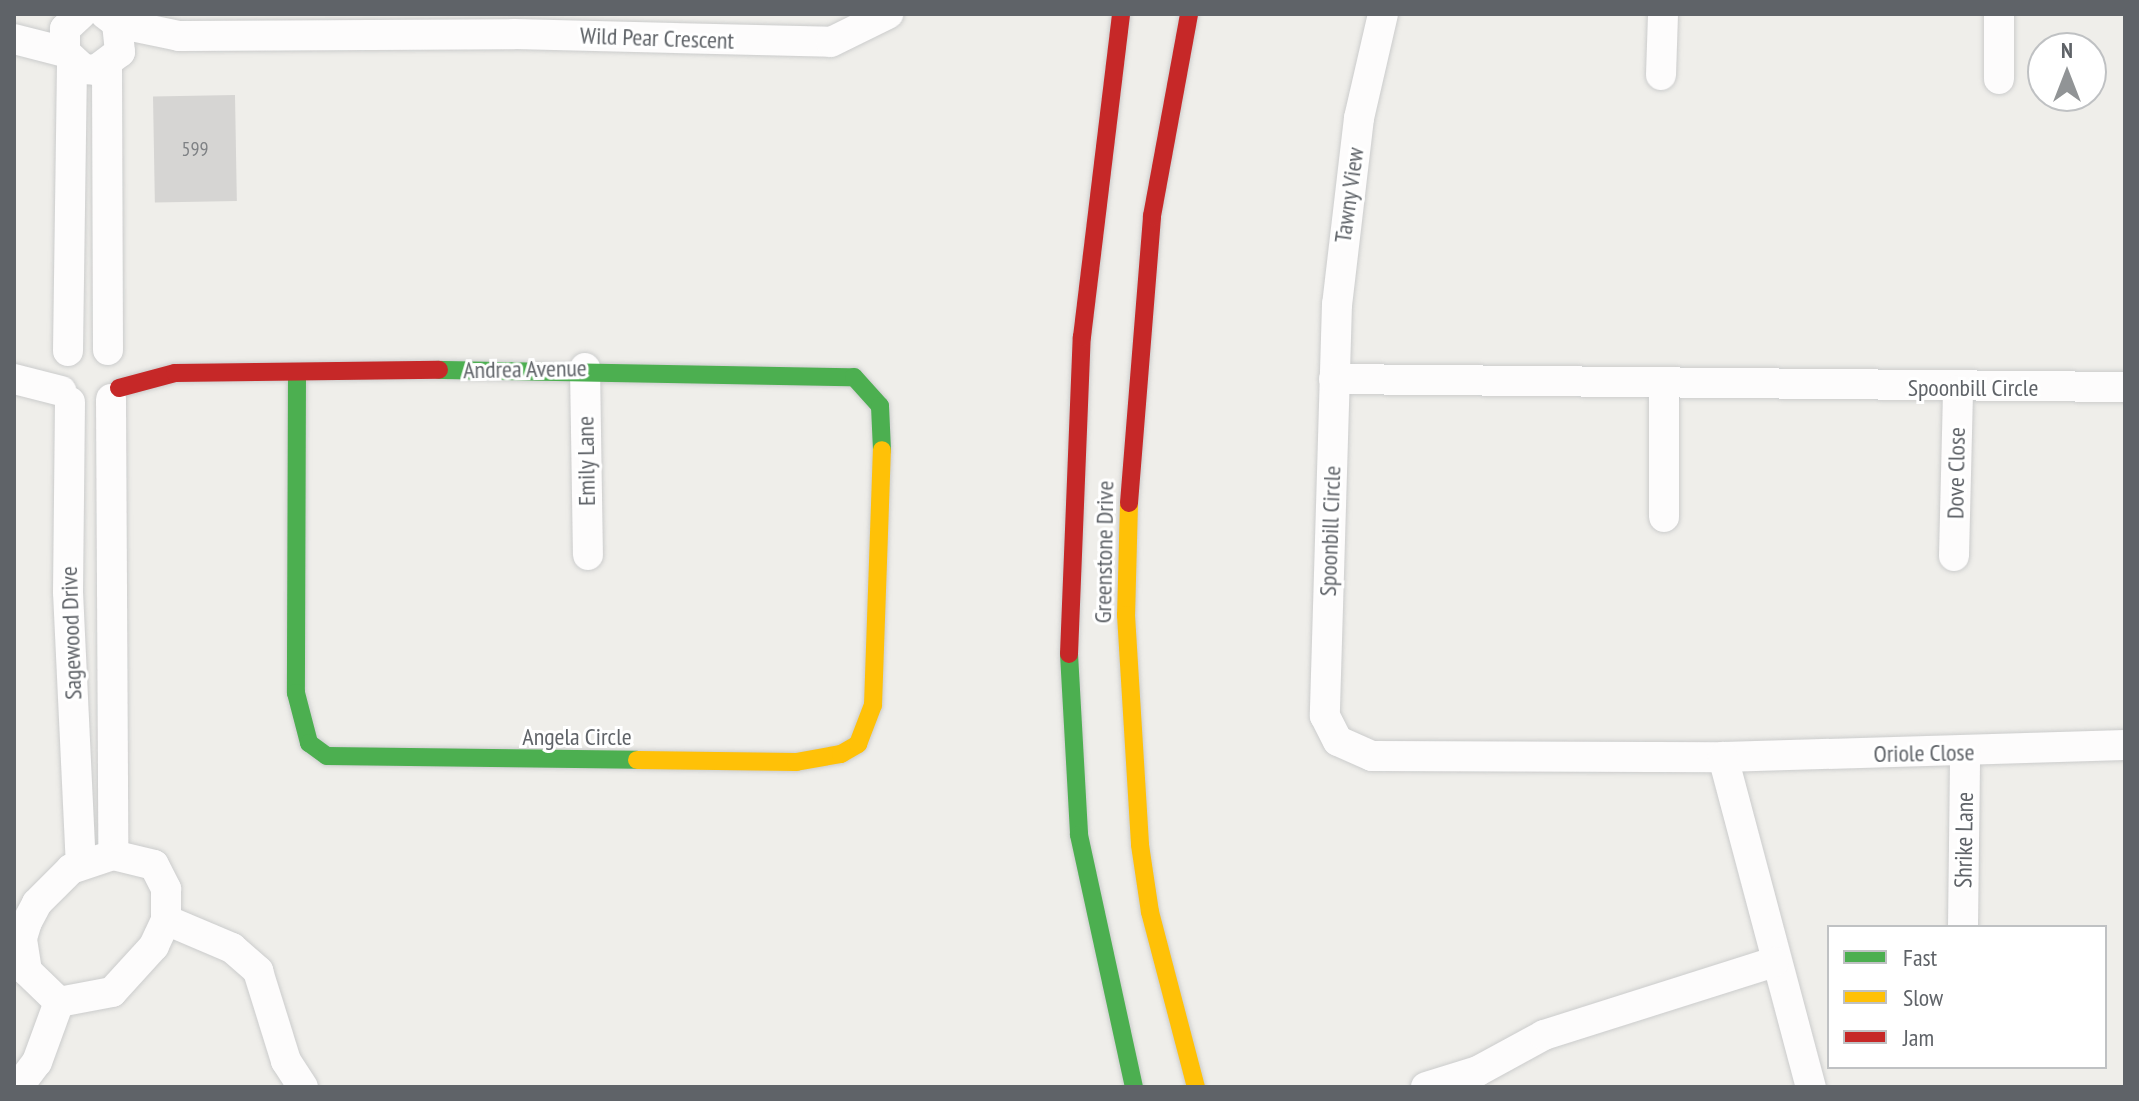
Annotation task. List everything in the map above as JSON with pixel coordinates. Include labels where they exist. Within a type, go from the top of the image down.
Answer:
[{"type":"main road","name":"Greenstone Drive","points":[[1121,14],[1082,337],[1068,666],[1079,835],[1134,1087]]},
{"type":"main road","name":"Greenstone Drive","points":[[1189,14],[1152,216],[1130,448],[1126,615],[1140,845],[1150,912],[1196,1087]]},
{"type":"main road","name":"Andrea Avenue","points":[[175,373],[585,368],[833,372],[870,389]]},
{"type":"main road","name":"Angela Circle","points":[[297,372],[296,693],[309,743],[327,756],[351,760],[796,762],[841,754],[858,744],[873,705],[883,431],[870,389]]},
{"type":"street","name":"Wild Pear Crescent","points":[[111,31],[179,36],[267,24],[766,27],[831,42],[888,14]]},
{"type":"street","name":"Tawny View","points":[[1334,379],[1343,225],[1383,14]]},
{"type":"street","points":[[1661,75],[1663,14]]},
{"type":"street","points":[[1999,14],[1999,79]]},
{"type":"street","points":[[14,39],[71,32],[96,70],[111,31]]},
{"type":"street","name":"Sagewood Drive","points":[[111,31],[113,855]]},
{"type":"street","name":"Sagewood Drive","points":[[71,32],[65,377],[68,592],[81,864]]},
{"type":"street","points":[[14,371],[65,377],[98,406],[114,374],[94,344],[65,377],[14,379]]},
{"type":"street","name":"Emily Lane","points":[[585,368],[588,555]]},
{"type":"street","name":"Andrea Avenue","points":[[114,374],[175,373]]},
{"type":"street","name":"Spoonbill Circle","points":[[1723,757],[1372,756],[1338,741],[1325,716],[1334,379],[1958,390],[2125,387]]},
{"type":"street","points":[[1664,385],[1664,517]]},
{"type":"street","name":"Dove Close","points":[[1954,556],[1958,390]]},
{"type":"street","name":"Oriole Close","points":[[1723,757],[2125,745]]},
{"type":"street","name":"Shrike Lane","points":[[1963,925],[1965,752]]},
{"type":"street","points":[[1723,757],[1774,962],[1811,1087]]},
{"type":"street","points":[[113,855],[154,865],[166,889],[166,920],[154,946],[112,992],[59,1002],[27,971],[21,921],[54,884],[81,864],[113,855]]},
{"type":"street","points":[[166,920],[232,948],[258,971],[286,1061],[303,1087]]},
{"type":"street","points":[[1426,1087],[1480,1079],[1544,1035],[1774,962]]},
{"type":"street","points":[[18,1087],[37,1062],[59,1002]]},
{"type":"building","points":[[235,95],[237,201],[155,202],[153,96]]},
{"type":"traffic: fast","points":[[439,370],[854,377],[880,406],[882,450]]},
{"type":"traffic: fast","points":[[297,372],[296,693],[309,743],[327,756],[637,760]]},
{"type":"traffic: fast","points":[[1069,654],[1079,835],[1134,1087]]},
{"type":"traffic: slow","points":[[637,760],[796,762],[841,754],[858,744],[873,705],[882,450]]},
{"type":"traffic: slow","points":[[1129,503],[1126,615],[1140,845],[1150,912],[1196,1087]]},
{"type":"traffic: jam","points":[[1069,654],[1082,337],[1121,14]]},
{"type":"traffic: jam","points":[[1129,503],[1152,216],[1189,14]]},
{"type":"traffic: jam","points":[[119,388],[175,373],[439,370]]}]
